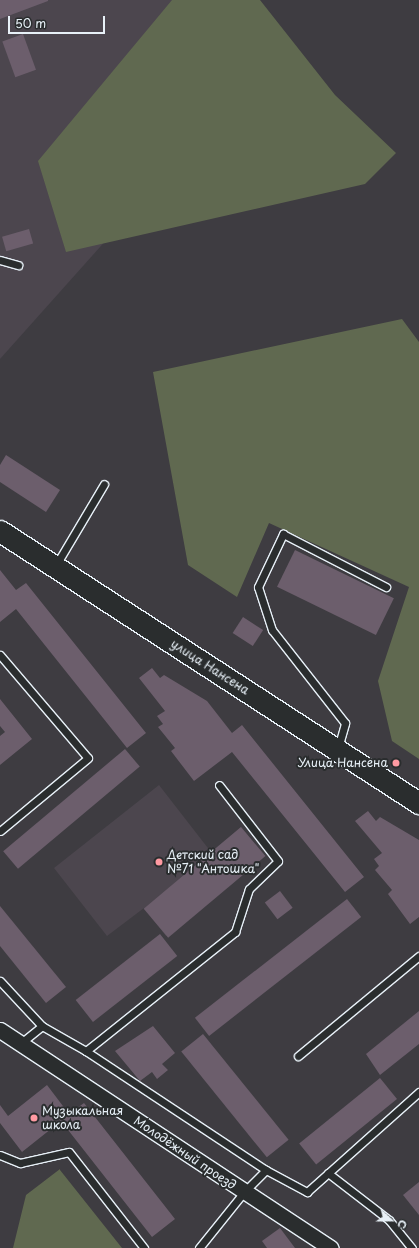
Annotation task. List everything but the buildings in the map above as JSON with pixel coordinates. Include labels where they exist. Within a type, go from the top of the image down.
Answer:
[{"type":"street","name":"улица Нансена","points":[[0,531],[419,803]]},
{"type":"street","name":"Молодёжный проезд","points":[[0,1030],[330,1248]]},
{"type":"lane","points":[[0,260],[18,265]]},
{"type":"lane","points":[[55,567],[104,484]]},
{"type":"lane","points":[[338,750],[345,723],[272,630],[258,587],[283,534],[386,587]]},
{"type":"lane","points":[[0,656],[88,758],[0,831]]},
{"type":"lane","points":[[86,1051],[235,932],[248,889],[278,861],[219,785]]},
{"type":"lane","points":[[298,1056],[419,956]]},
{"type":"lane","points":[[0,981],[42,1026],[86,1051],[266,1170],[307,1192],[419,1092]]},
{"type":"lane","points":[[21,1043],[42,1026]]},
{"type":"lane","points":[[0,1155],[20,1162],[69,1152],[144,1248]]},
{"type":"lane","points":[[199,1248],[244,1192],[266,1170]]},
{"type":"lane","points":[[328,1173],[389,1220],[412,1248]]},
{"type":"shaded area","points":[[0,0],[190,0],[117,228],[0,359]]},
{"type":"shaded area","name":"Детский сад №71 \"Антошка\"","points":[[159,785],[211,852],[241,827],[265,856],[166,936],[144,908],[107,936],[54,868]]},
{"type":"green space","points":[[172,0],[260,0],[335,95],[396,153],[365,184],[66,252],[38,161]]},
{"type":"green space","points":[[402,319],[419,342],[419,759],[392,741],[378,681],[409,587],[269,523],[237,597],[188,565],[153,372]]},
{"type":"green space","points":[[60,1169],[122,1248],[13,1248],[26,1195]]},
{"type":"place","name":"Улица Нансена","points":[[396,763]]},
{"type":"place","name":"Детский сад №71 \"Антошка\"","points":[[159,862]]},
{"type":"place","name":"Музыкальная школа","points":[[34,1118]]}]
